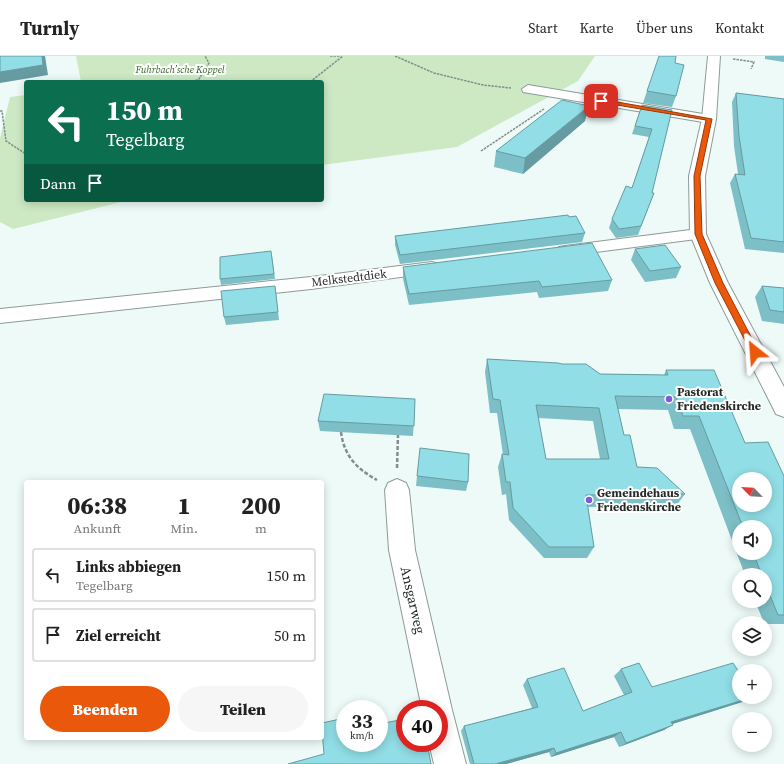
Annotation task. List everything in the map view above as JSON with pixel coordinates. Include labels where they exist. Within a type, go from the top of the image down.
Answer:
[{"type":"street","points":[[714,56],[709,119],[697,176],[698,234],[719,283],[784,408]]},
{"type":"street","points":[[528,89],[709,119]]},
{"type":"street","points":[[548,253],[698,234]]},
{"type":"street","name":"Melkstedtdiek","points":[[0,316],[310,283],[445,266]]},
{"type":"street","name":"Ansgarweg","points":[[397,486],[402,550],[435,700]]},
{"type":"street","points":[[447,752],[450,764]]},
{"type":"path","points":[[197,80],[199,79],[209,63],[205,56]]},
{"type":"path","points":[[330,56],[341,56]]},
{"type":"path","points":[[311,80],[341,56]]},
{"type":"path","points":[[395,56],[434,73],[483,85],[528,89]]},
{"type":"path","points":[[751,69],[754,62]]},
{"type":"path","points":[[481,151],[564,95]]},
{"type":"path","points":[[0,111],[2,111],[6,141],[24,153]]},
{"type":"path","points":[[341,432],[341,447],[359,470],[380,482],[397,486],[398,435]]},
{"type":"green space","name":"Fuhrbach’sche Koppel","points":[[76,56],[595,56],[578,81],[457,147],[324,165],[324,80],[81,80]]},
{"type":"green space","points":[[24,95],[24,202],[121,202],[13,229],[0,222],[0,138],[10,97]]},
{"type":"building","points":[[0,56],[42,56],[43,65],[0,72]]},
{"type":"building","points":[[659,56],[676,56],[675,63],[684,65],[676,96],[647,91]]},
{"type":"building","points":[[736,93],[784,99],[784,242],[751,238],[735,174],[745,175],[739,136]]},
{"type":"building","points":[[562,100],[589,106],[525,158],[496,151]]},
{"type":"building","points":[[642,105],[672,110],[652,193],[654,193],[641,226],[619,229],[612,219],[626,186],[632,188],[652,129],[635,126]]},
{"type":"building","points":[[568,215],[569,217],[576,216],[585,233],[400,255],[395,236]]},
{"type":"building","points":[[592,243],[612,280],[542,287],[539,281],[409,294],[403,267]]},
{"type":"building","points":[[665,245],[681,267],[650,271],[635,249]]},
{"type":"building","points":[[271,251],[274,274],[220,279],[220,257]]},
{"type":"building","points":[[275,286],[278,312],[224,317],[221,291]]},
{"type":"building","points":[[762,286],[784,288],[784,312],[770,310]]},
{"type":"building","points":[[487,359],[562,364],[586,364],[600,374],[668,375],[666,370],[714,370],[745,443],[768,442],[784,476],[784,615],[778,615],[772,600],[772,568],[759,568],[756,560],[772,560],[772,520],[740,520],[737,512],[772,512],[772,472],[732,472],[732,499],[699,416],[683,416],[676,397],[615,396],[624,435],[630,435],[637,467],[657,468],[685,494],[586,495],[594,547],[549,547],[513,508],[510,482],[506,482],[502,454],[509,455],[500,400],[493,399]],"holes":[[[536,405],[599,408],[609,459],[546,459]]]},
{"type":"building","points":[[324,394],[415,399],[414,426],[318,421]]},
{"type":"building","points":[[420,448],[469,454],[468,482],[417,476]]},
{"type":"building","points":[[639,663],[652,687],[733,663],[732,703],[671,722],[673,725],[626,743],[621,732],[556,753],[554,748],[495,764],[474,764],[464,726],[538,707],[527,679],[564,668],[583,711],[632,692],[621,669]]},
{"type":"building","points":[[336,720],[336,752],[388,752],[388,722],[396,721],[396,752],[429,752],[431,764],[288,764],[324,754],[323,740],[324,740],[324,723]]},
{"type":"place","name":"Pastorat Friedenskirche","points":[[669,399]]},
{"type":"place","name":"Gemeindehaus Friedenskirche","points":[[589,500]]},
{"type":"route","points":[[601,101],[709,119],[697,176],[698,234],[719,283],[755,352]]}]
